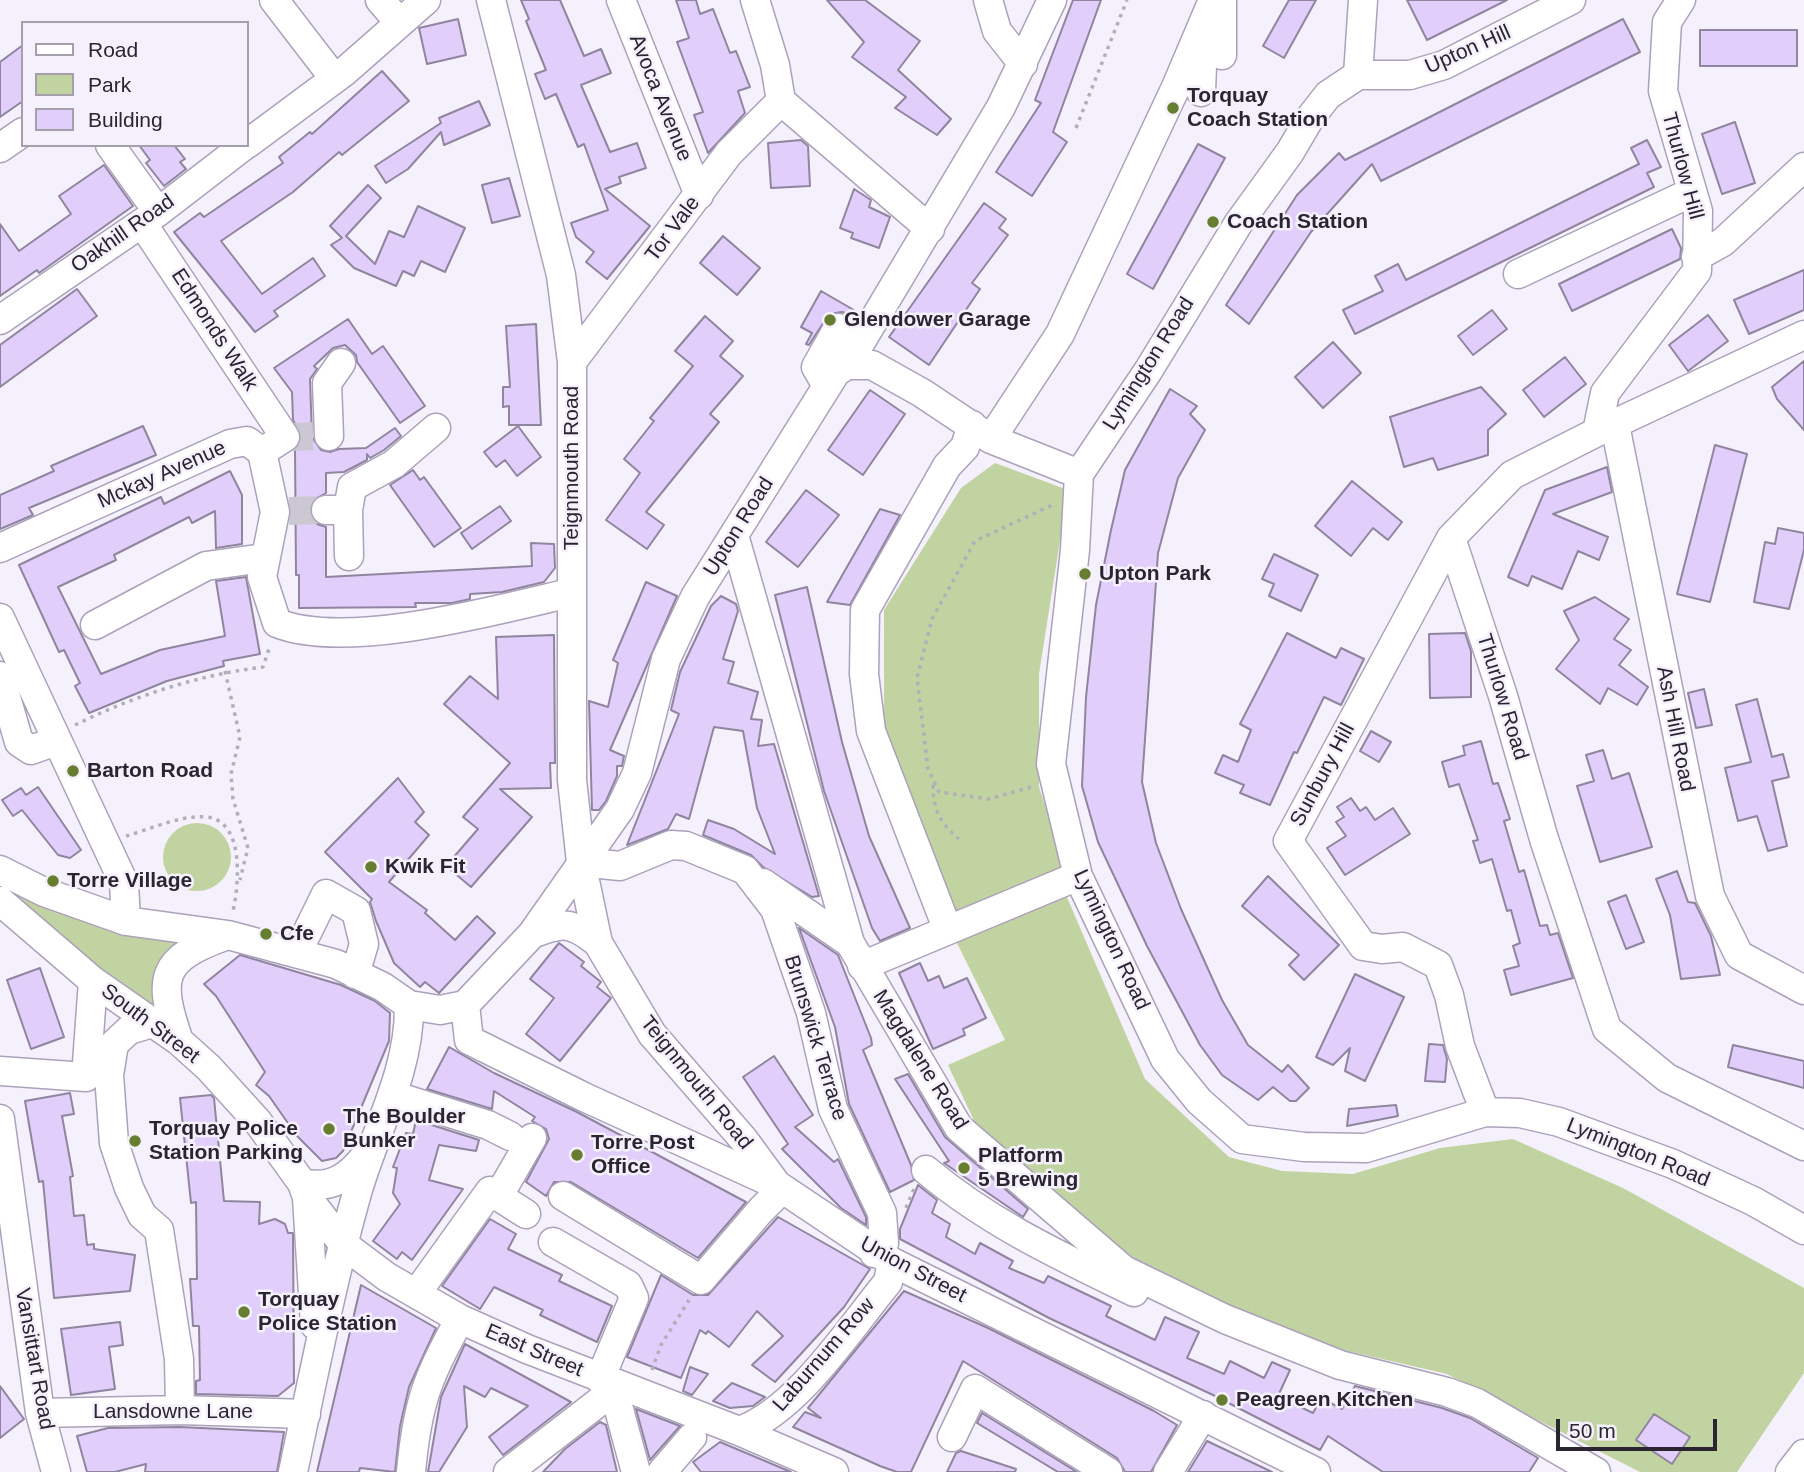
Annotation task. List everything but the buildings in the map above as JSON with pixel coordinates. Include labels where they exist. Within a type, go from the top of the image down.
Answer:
[{"type":"street","points":[[274,0],[334,78]]},
{"type":"street","points":[[380,0],[400,23]]},
{"type":"street","name":"Oakhill Road","points":[[248,143],[334,78],[426,0]]},
{"type":"street","name":"Teignmouth Road","points":[[491,0],[561,275],[572,362],[572,780],[581,862],[598,943],[652,1034],[744,1140],[780,1187]]},
{"type":"street","name":"Avoca Avenue","points":[[621,0],[699,195]]},
{"type":"street","points":[[755,0],[775,65],[781,102],[930,229]]},
{"type":"street","points":[[988,0],[997,31],[1023,64]]},
{"type":"street","name":"Upton Road","points":[[465,1005],[532,934],[620,809],[636,773],[666,659],[695,597],[836,372],[847,365],[930,229],[1023,64],[1052,0]]},
{"type":"street","points":[[1358,75],[1363,0]]},
{"type":"street","name":"Upton Hill","points":[[1358,75],[1410,75],[1444,65],[1571,0]]},
{"type":"street","name":"Thurlow Hill","points":[[1606,428],[1605,393],[1697,271],[1698,211],[1663,91],[1663,51],[1668,22],[1681,0]]},
{"type":"street","points":[[1222,55],[1233,6]]},
{"type":"street","points":[[1201,92],[1208,11]]},
{"type":"street","points":[[947,928],[871,731],[864,674],[865,610],[947,467],[982,432],[1060,334],[1208,11]]},
{"type":"street","name":"Lymington Road","points":[[1358,75],[1328,95],[1310,118],[1290,152],[1238,224],[1078,486],[1051,764],[1078,876],[1166,1059],[1199,1101],[1242,1139],[1304,1147],[1366,1148],[1485,1112],[1520,1113],[1559,1122],[1673,1164],[1754,1201],[1804,1230]]},
{"type":"street","name":"Tor Vale","points":[[572,362],[729,153],[781,102]]},
{"type":"street","points":[[0,148],[21,133]]},
{"type":"street","name":"Edmonds Walk","points":[[111,147],[155,213],[273,444]]},
{"type":"street","name":"Oakhill Road","points":[[0,320],[155,213],[243,147]]},
{"type":"street","points":[[1696,257],[1723,242],[1804,167]]},
{"type":"street","points":[[1518,274],[1692,192]]},
{"type":"street","points":[[827,386],[816,367],[838,328],[865,335]]},
{"type":"street","points":[[1451,538],[1512,475],[1804,335]]},
{"type":"street","points":[[329,436],[327,383],[341,363]]},
{"type":"street","points":[[847,365],[872,365],[1078,486]]},
{"type":"street","points":[[349,556],[337,510],[352,487],[394,464],[436,428]]},
{"type":"street","name":"Ash Hill Road","points":[[1606,428],[1710,896],[1739,955],[1804,990]]},
{"type":"street","name":"Mckay Avenue","points":[[0,548],[230,444],[247,441],[273,444]]},
{"type":"street","points":[[273,444],[282,511],[264,558],[262,577],[277,623],[299,630],[367,631],[443,622],[570,593]]},
{"type":"street","name":"Magdalene Road","points":[[734,535],[856,954],[959,1128],[1087,1241],[1124,1270],[1225,1319],[1340,1366],[1447,1392],[1477,1403],[1596,1472]]},
{"type":"street","name":"Sunbury Hill","points":[[1451,538],[1289,841],[1363,946],[1382,949],[1403,947],[1437,965],[1449,995],[1460,1046],[1485,1112]]},
{"type":"street","name":"Thurlow Road","points":[[1451,538],[1503,696],[1544,839],[1607,1029],[1667,1078],[1804,1146]]},
{"type":"street","points":[[95,625],[206,566],[264,558]]},
{"type":"street","points":[[0,618],[124,883],[126,921]]},
{"type":"street","points":[[0,676],[19,742],[31,750],[55,738]]},
{"type":"street","points":[[581,862],[620,866],[671,845],[686,846],[745,870],[856,954],[947,928],[1078,876]]},
{"type":"street","points":[[0,870],[44,892],[126,921],[228,935],[297,953],[355,974],[383,987],[409,1005],[440,1010],[465,1005]]},
{"type":"street","name":"Brunswick Terrace","points":[[745,870],[775,909],[811,1013],[833,1109],[882,1213],[883,1258]]},
{"type":"street","points":[[297,953],[326,894],[356,911],[364,944],[355,974]]},
{"type":"street","name":"South Street","points":[[0,901],[93,981],[179,1041],[209,1068],[258,1122],[343,1244]]},
{"type":"street","name":"Teignmouth Road","points":[[532,934],[566,924],[581,929],[598,943]]},
{"type":"street","points":[[179,1041],[167,1008],[167,975],[171,966],[198,946],[228,935]]},
{"type":"street","points":[[0,1071],[86,1077],[93,981]]},
{"type":"street","points":[[293,1472],[316,1356],[343,1244],[370,1150],[405,1061],[410,1034],[409,1005]]},
{"type":"street","name":"Union Street","points":[[465,1005],[469,1040],[584,1097],[780,1187],[883,1258],[1316,1472]]},
{"type":"street","points":[[152,1023],[130,1030],[114,1044],[109,1075],[117,1154],[142,1215],[159,1230],[179,1359],[175,1410]]},
{"type":"street","points":[[392,1095],[521,1137],[498,1197]]},
{"type":"street","name":"Vansittart Road","points":[[0,1119],[40,1413],[51,1471]]},
{"type":"street","points":[[316,1356],[304,1190],[332,1184],[350,1175],[370,1150]]},
{"type":"street","points":[[926,1170],[962,1201],[1014,1234],[1183,1316],[1298,1367],[1340,1366]]},
{"type":"street","points":[[563,1196],[701,1280],[780,1187]]},
{"type":"street","points":[[416,1294],[490,1191],[526,1214]]},
{"type":"street","points":[[508,1472],[604,1398],[606,1382],[634,1298],[628,1285],[554,1242]]},
{"type":"street","name":"East Street","points":[[343,1244],[416,1294],[460,1319],[606,1382],[739,1431],[824,1470]]},
{"type":"street","name":"Laburnum Row","points":[[739,1431],[772,1415],[794,1394],[888,1282],[883,1258]]},
{"type":"street","points":[[411,1472],[421,1399],[432,1369],[460,1319]]},
{"type":"street","points":[[606,1382],[636,1472]]},
{"type":"street","points":[[952,1437],[975,1389],[1108,1472]]},
{"type":"street","name":"Lansdowne Lane","points":[[40,1413],[175,1410],[306,1414]]},
{"type":"street","points":[[1168,1472],[1203,1415]]},
{"type":"street","points":[[662,1472],[692,1437]]},
{"type":"street","points":[[1790,1472],[1804,1454]]},
{"type":"path","points":[[1076,128],[1127,0]]},
{"type":"path","points":[[1054,776],[1023,792],[989,799],[939,792],[928,769],[917,678],[932,619],[975,541],[1053,505],[1078,486]]},
{"type":"path","points":[[55,738],[98,713],[170,687],[225,671],[263,667],[277,623]]},
{"type":"path","points":[[225,671],[240,737],[231,774],[233,799],[248,848],[228,935]]},
{"type":"path","points":[[933,780],[933,804],[942,825],[959,839]]},
{"type":"path","points":[[104,842],[184,818],[209,817],[229,831],[237,853],[240,883]]},
{"type":"path","points":[[642,1395],[661,1346],[701,1280]]},
{"type":"green space","points":[[995,463],[1068,490],[1039,674],[1039,787],[1065,866],[950,914],[884,727],[884,610],[961,488]]},
{"type":"green space","points":[[197,823],[210,826],[221,833],[228,844],[231,857],[228,870],[221,881],[210,888],[197,891],[184,888],[173,881],[166,870],[163,857],[166,844],[173,833],[184,826]]},
{"type":"green space","points":[[0,870],[228,935],[171,966],[179,1041],[0,901]]},
{"type":"green space","points":[[1066,895],[1145,1079],[1229,1157],[1282,1171],[1353,1174],[1440,1148],[1513,1139],[1623,1188],[1804,1288],[1804,1373],[1737,1472],[1640,1472],[1447,1374],[1304,1341],[1137,1260],[1053,1197],[976,1125],[948,1065],[1005,1040],[955,939]]},
{"type":"tunnel","points":[[285,437],[329,436]]},
{"type":"tunnel","points":[[289,511],[326,510]]},
{"type":"place","name":"Torquay Coach Station","points":[[1173,108]]},
{"type":"place","name":"Coach Station","points":[[1213,222]]},
{"type":"place","name":"Glendower Garage","points":[[830,320]]},
{"type":"place","name":"Upton Park","points":[[1085,574]]},
{"type":"place","name":"Barton Road","points":[[73,771]]},
{"type":"place","name":"Kwik Fit","points":[[371,867]]},
{"type":"place","name":"Torre Village","points":[[53,881]]},
{"type":"place","name":"Cfe","points":[[266,934]]},
{"type":"place","name":"The Boulder Bunker","points":[[329,1129]]},
{"type":"place","name":"Torquay Police Station Parking","points":[[135,1141]]},
{"type":"place","name":"Torre Post Office","points":[[577,1155]]},
{"type":"place","name":"Platform 5 Brewing","points":[[964,1168]]},
{"type":"place","name":"Torquay Police Station","points":[[244,1312]]},
{"type":"place","name":"Peagreen Kitchen","points":[[1222,1400]]}]
